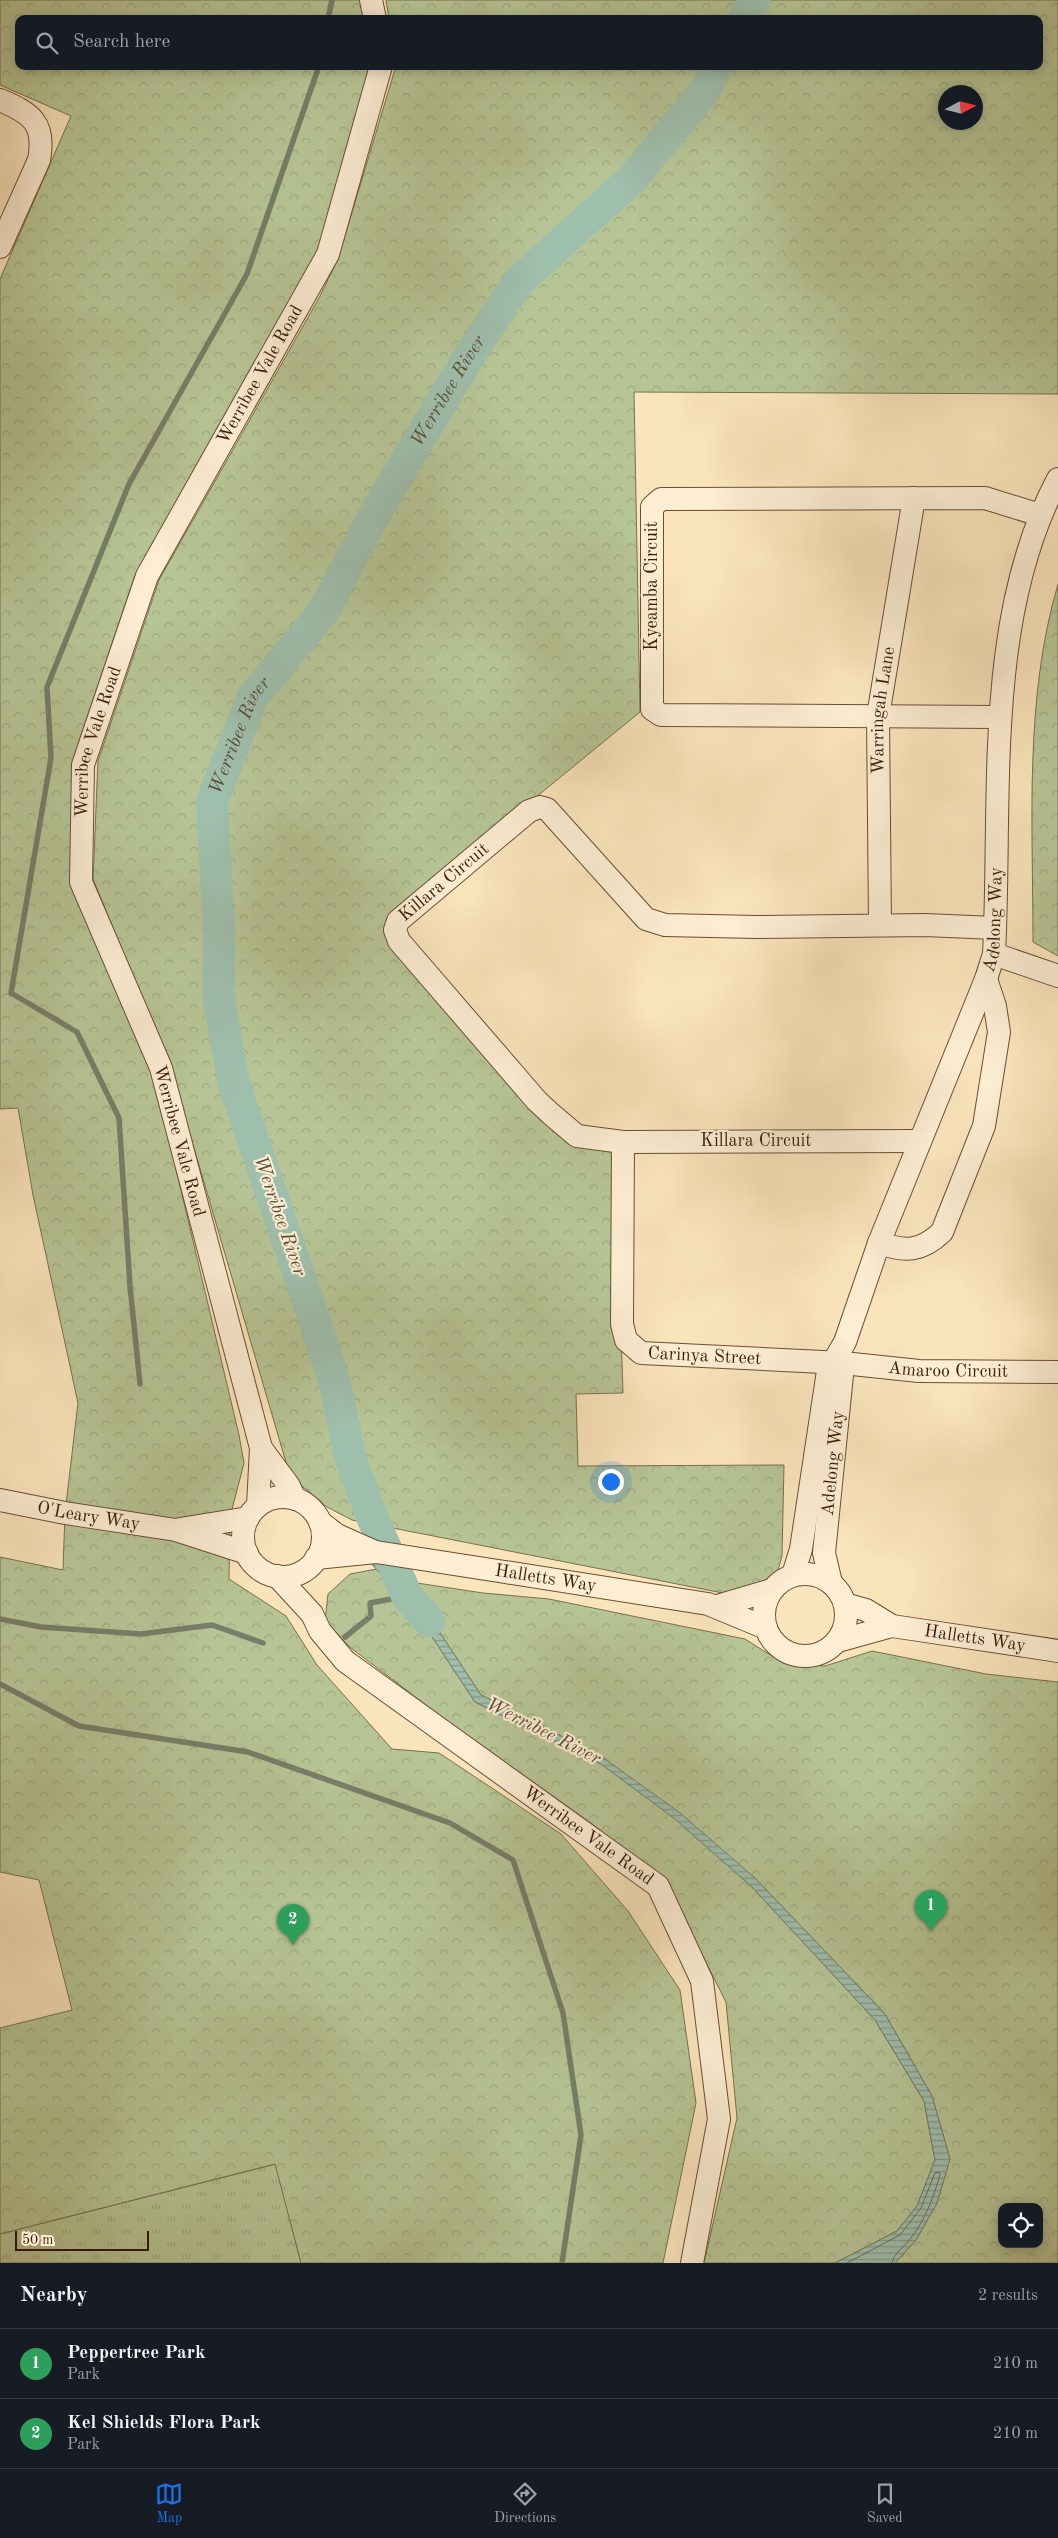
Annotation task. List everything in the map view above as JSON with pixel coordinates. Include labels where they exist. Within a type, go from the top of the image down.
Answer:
[{"type":"street","points":[[372,0],[374,15]]},
{"type":"street","name":"Werribee Vale Road","points":[[295,1499],[289,1486],[261,1448],[161,1068],[81,882],[83,766],[147,576],[328,254],[380,70]]},
{"type":"street","points":[[0,100],[21,109],[35,121],[40,133],[42,146],[39,160],[0,247]]},
{"type":"street","name":"Adelong Way","points":[[831,1583],[824,1553],[840,1358],[879,1243],[986,979],[994,954],[1000,717],[1008,641],[1025,563],[1040,515],[1058,479]]},
{"type":"street","name":"Warringah Lane","points":[[880,925],[878,716],[914,498]]},
{"type":"street","name":"Kyeamba Circuit","points":[[1000,717],[661,715],[652,709],[652,507],[661,499],[984,498],[1040,515]]},
{"type":"street","name":"Killara Circuit","points":[[920,1140],[622,1142],[576,1136],[537,1101],[399,941],[395,930],[398,921],[529,811],[540,807],[547,809],[646,919],[665,925],[925,924],[995,928]]},
{"type":"street","points":[[994,954],[1058,976]]},
{"type":"street","points":[[879,1243],[898,1250],[916,1248],[931,1242],[942,1232],[984,1126],[999,1032],[995,1006],[986,979]]},
{"type":"street","name":"Carinya Street","points":[[622,1142],[622,1324],[626,1340],[634,1348],[641,1353],[840,1358]]},
{"type":"street","name":"Adelong Way","points":[[793,1575],[801,1549],[828,1371],[840,1358]]},
{"type":"street","name":"Amaroo Circuit","points":[[840,1358],[919,1371],[1058,1372]]},
{"type":"street","name":"Werribee Vale Road","points":[[253,1512],[261,1448]]},
{"type":"street","points":[[282,1497],[295,1499],[305,1504],[320,1522],[322,1534],[321,1546],[312,1563],[293,1575],[277,1576],[259,1569],[246,1553],[243,1536],[253,1512],[269,1499],[282,1497]]},
{"type":"street","name":"O'Leary Way","points":[[0,1500],[65,1513],[176,1530],[246,1553]]},
{"type":"street","name":"O'Leary Way","points":[[176,1530],[253,1512]]},
{"type":"street","name":"Halletts Way","points":[[320,1522],[337,1535],[376,1552],[717,1606]]},
{"type":"street","name":"Halletts Way","points":[[312,1563],[376,1552]]},
{"type":"street","name":"Werribee Vale Road","points":[[312,1563],[312,1614]]},
{"type":"street","points":[[717,1606],[772,1590],[793,1575],[807,1573],[820,1576],[831,1583],[845,1604],[844,1630],[838,1641],[822,1652],[805,1656],[792,1654],[781,1648],[772,1640],[766,1628],[764,1615],[766,1602],[772,1590]]},
{"type":"street","name":"Werribee Vale Road","points":[[277,1576],[312,1614],[320,1631],[345,1661],[658,1886],[702,1981],[719,2119],[692,2263]]},
{"type":"street","name":"Halletts Way","points":[[845,1604],[866,1610],[892,1626],[1058,1651]]},
{"type":"street","points":[[717,1606],[766,1628]]},
{"type":"street","name":"Halletts Way","points":[[838,1641],[892,1626]]},
{"type":"green space","points":[[0,0],[363,0],[365,15],[15,15],[15,70],[372,70],[317,255],[135,575],[74,756],[71,880],[153,1072],[239,1435],[244,1463],[230,1517],[229,1579],[286,1616],[317,1665],[392,1749],[439,1753],[561,1834],[628,1911],[680,1990],[696,2103],[663,2263],[301,2263],[275,2164],[0,2234],[0,2028],[72,2010],[39,1880],[0,1872],[0,1557],[63,1570],[65,1513],[78,1403],[33,1195],[18,1108],[0,1109],[0,279],[71,116],[0,85]]},
{"type":"green space","points":[[386,0],[1058,0],[1058,394],[634,392],[640,712],[392,915],[531,1109],[615,1149],[623,1393],[576,1394],[578,1466],[784,1465],[782,1556],[778,1570],[766,1588],[733,1595],[352,1520],[327,1507],[290,1476],[170,1066],[93,879],[98,761],[159,580],[319,298],[338,259],[395,70],[1043,70],[1043,15],[388,15]]},
{"type":"green space","points":[[1058,584],[1058,956],[1033,942],[1032,807],[1035,717],[1040,672],[1047,628]]},
{"type":"green space","points":[[377,1569],[419,1617],[475,1702],[601,1764],[676,1819],[753,1888],[875,2020],[924,2101],[935,2160],[917,2206],[897,2231],[835,2263],[704,2263],[737,2118],[726,2002],[666,1883],[591,1823],[451,1724],[351,1648],[325,1621],[328,1594],[350,1574]]},
{"type":"green space","points":[[397,1580],[483,1593],[549,1599],[745,1639],[783,1663],[825,1666],[872,1651],[986,1674],[1058,1682],[1058,2263],[895,2263],[916,2240],[937,2203],[950,2159],[932,2096],[885,2014],[755,1878],[602,1757],[481,1695],[427,1613]]},
{"type":"green space","points":[[276,2164],[301,2263],[0,2263],[0,2234]]},
{"type":"water","points":[[376,1556],[427,1613],[481,1695],[602,1757],[679,1812],[755,1878],[885,2014],[932,2096],[950,2159],[937,2203],[916,2240],[895,2263],[835,2263],[897,2231],[917,2206],[935,2160],[924,2101],[875,2020],[753,1888],[675,1819],[601,1764],[475,1702],[419,1617],[368,1560]]},
{"type":"waterway","points":[[329,15],[332,0]]},
{"type":"waterway","name":"Werribee River","points":[[746,15],[755,0]]},
{"type":"waterway","points":[[140,1384],[130,1286],[119,1118],[77,1032],[11,993],[51,758],[47,687],[129,484],[247,274],[318,70]]},
{"type":"waterway","name":"Werribee River","points":[[429,1621],[407,1596],[372,1517],[350,1457],[335,1384],[234,1084],[218,995],[219,929],[212,801],[253,697],[324,611],[376,512],[468,358],[519,281],[632,179],[703,93],[716,70]]},
{"type":"waterway","points":[[345,1637],[371,1616],[370,1603],[407,1596]]},
{"type":"waterway","points":[[0,1619],[41,1627],[141,1634],[212,1625],[263,1643]]},
{"type":"waterway","points":[[0,1684],[79,1726],[248,1752],[450,1823],[513,1860],[563,2013],[581,2135],[562,2263]]},
{"type":"place","name":"Peppertree Park","points":[[931,1931]]},
{"type":"place","name":"Kel Shields Flora Park","points":[[293,1945]]}]
